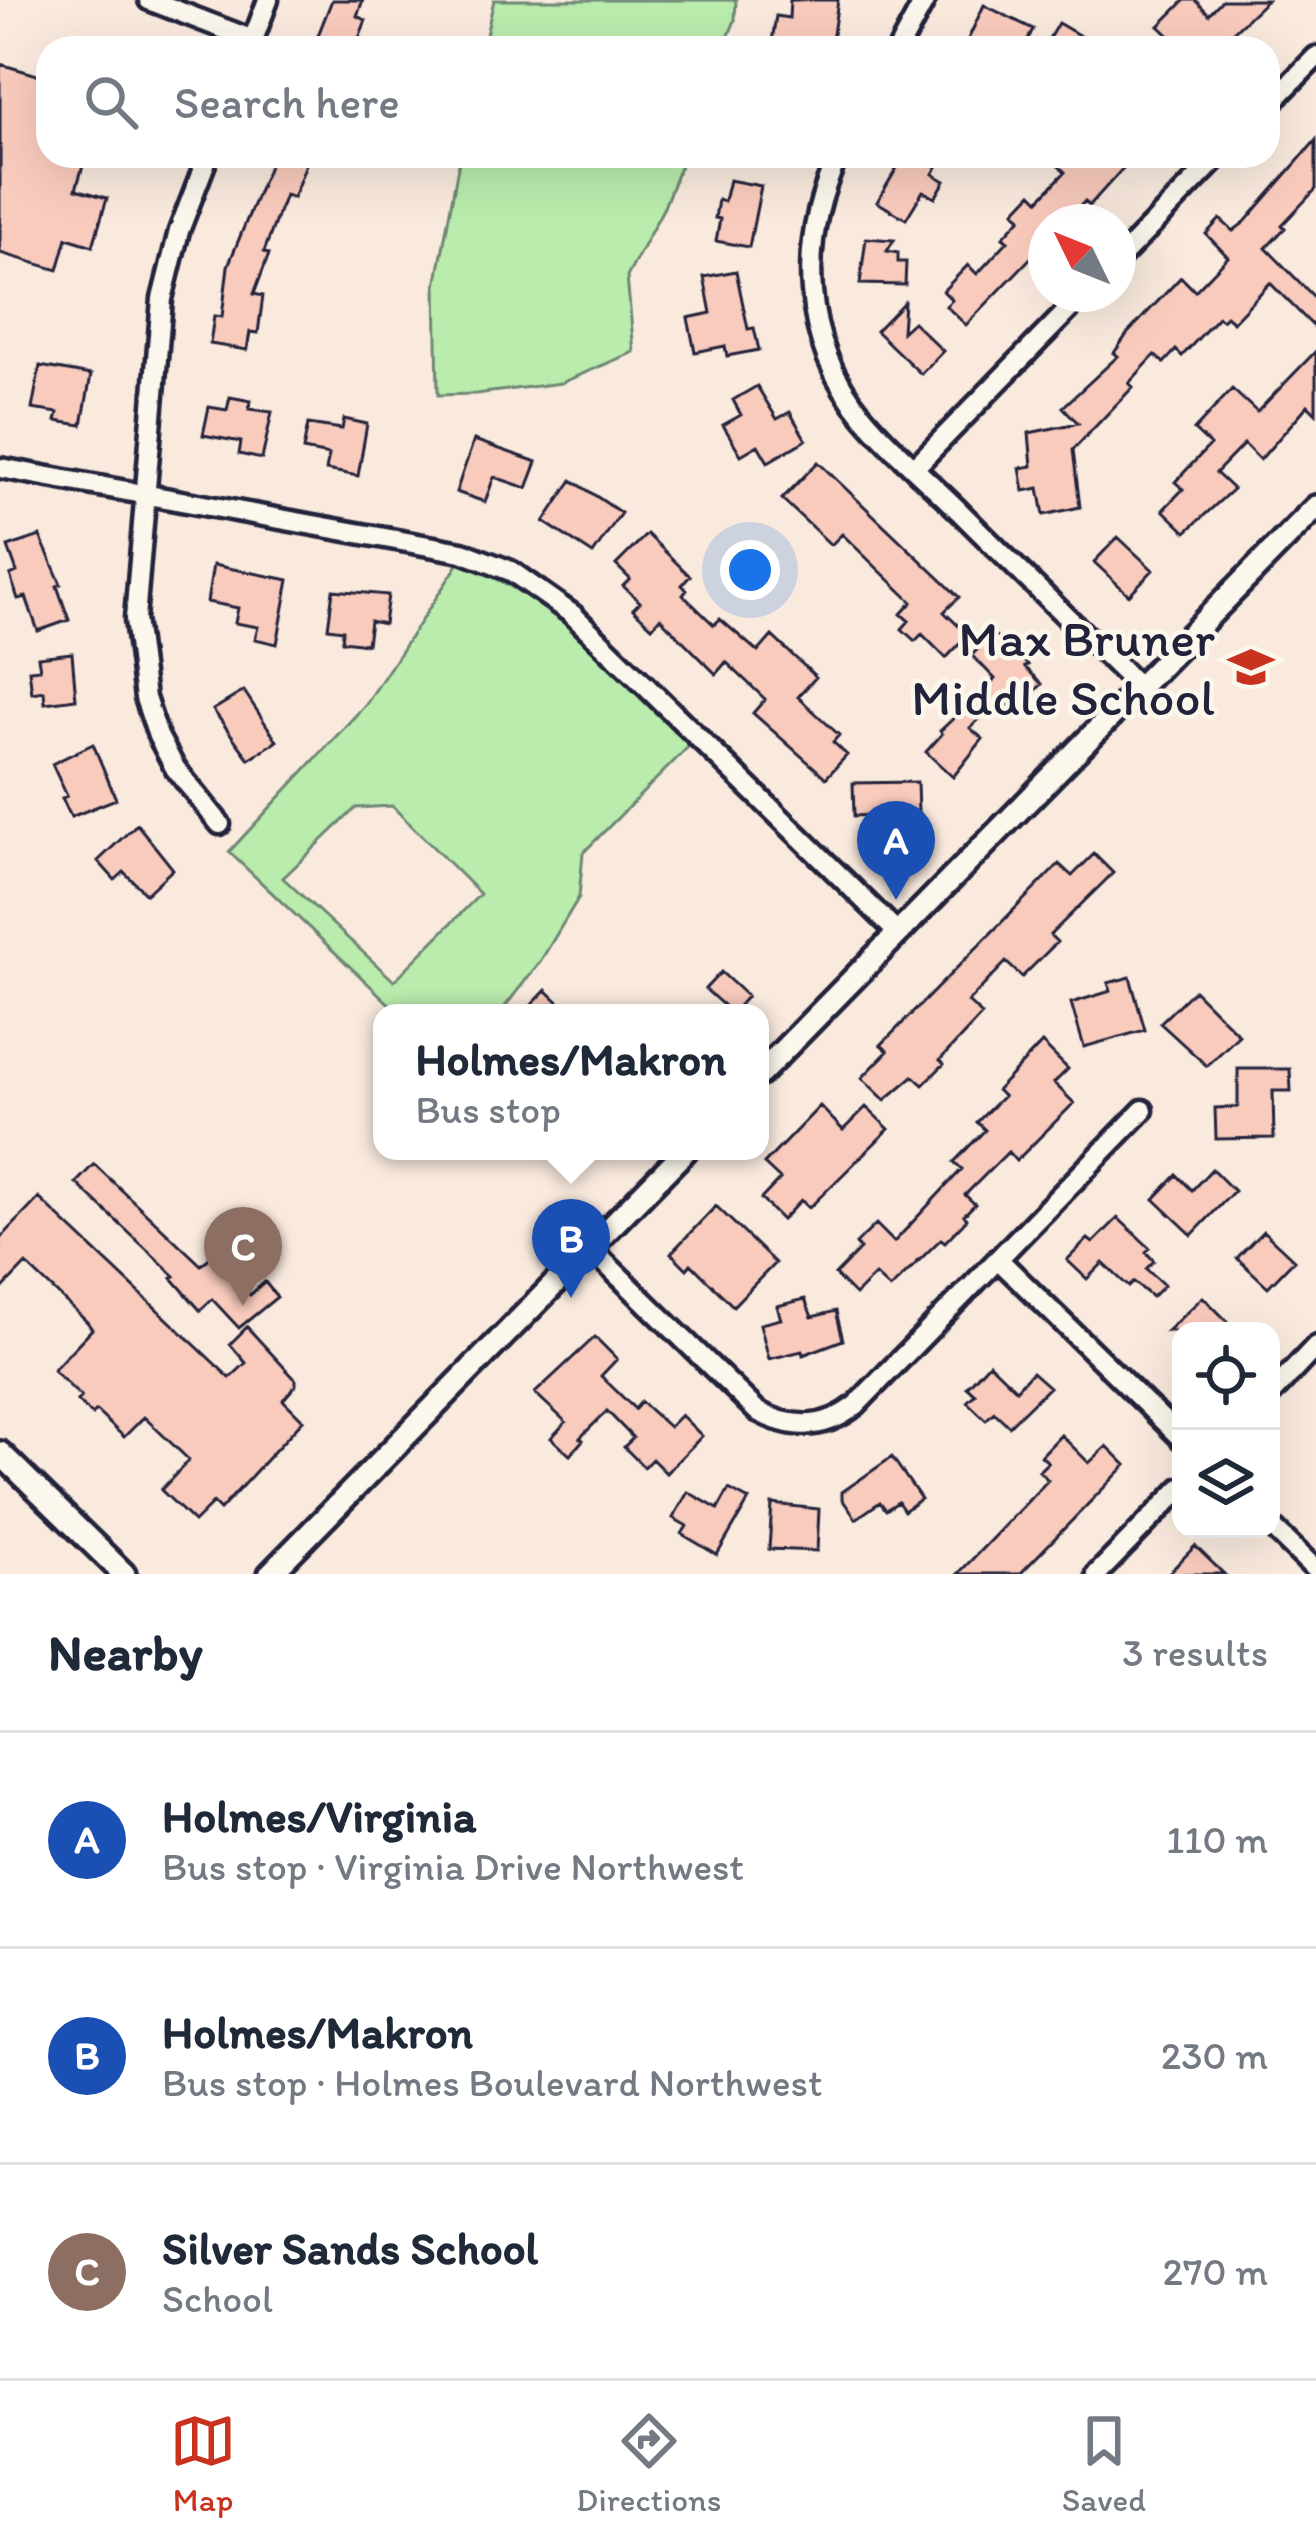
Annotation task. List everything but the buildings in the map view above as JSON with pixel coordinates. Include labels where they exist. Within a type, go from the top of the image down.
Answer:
[{"type":"street","points":[[149,0],[232,36]]},
{"type":"street","points":[[254,36],[268,0]]},
{"type":"street","points":[[906,36],[925,0]]},
{"type":"street","points":[[1280,94],[1316,57]]},
{"type":"street","points":[[203,168],[179,231],[162,299],[134,619],[145,698],[175,768],[220,824]]},
{"type":"street","points":[[833,168],[820,197],[809,261],[817,326],[828,358],[861,414],[1139,687]]},
{"type":"street","points":[[1136,241],[1207,168]]},
{"type":"street","points":[[915,467],[1066,312]]},
{"type":"street","points":[[0,468],[430,544],[483,559],[532,584],[572,614],[898,933]]},
{"type":"street","points":[[769,1065],[1316,507]]},
{"type":"street","points":[[590,1248],[758,1411],[804,1426],[824,1423],[856,1405],[1143,1110]]},
{"type":"street","points":[[270,1574],[676,1160]]},
{"type":"street","points":[[998,1259],[1173,1430]]},
{"type":"street","points":[[1280,1384],[1316,1346]]},
{"type":"street","points":[[0,1453],[124,1574]]},
{"type":"street","points":[[1097,1574],[1172,1497]]},
{"type":"street","points":[[1280,1535],[1316,1570]]},
{"type":"green space","points":[[494,0],[736,0],[729,36],[486,36]]},
{"type":"green space","points":[[458,168],[679,168],[627,277],[634,352],[561,383],[438,395],[436,286]]},
{"type":"green space","points":[[459,563],[494,577],[556,616],[690,745],[583,853],[579,897],[540,962],[507,1004],[389,1004],[229,852],[366,704]],"holes":[[[392,806],[480,894],[394,981],[283,878],[356,808]]]},
{"type":"place","name":"Max Bruner Middle School","points":[[1251,667]]},
{"type":"place","name":"Holmes/Virginia","points":[[896,900]]},
{"type":"place","name":"Holmes/Makron","points":[[571,1298]]},
{"type":"place","name":"Silver Sands School","points":[[243,1306]]}]
